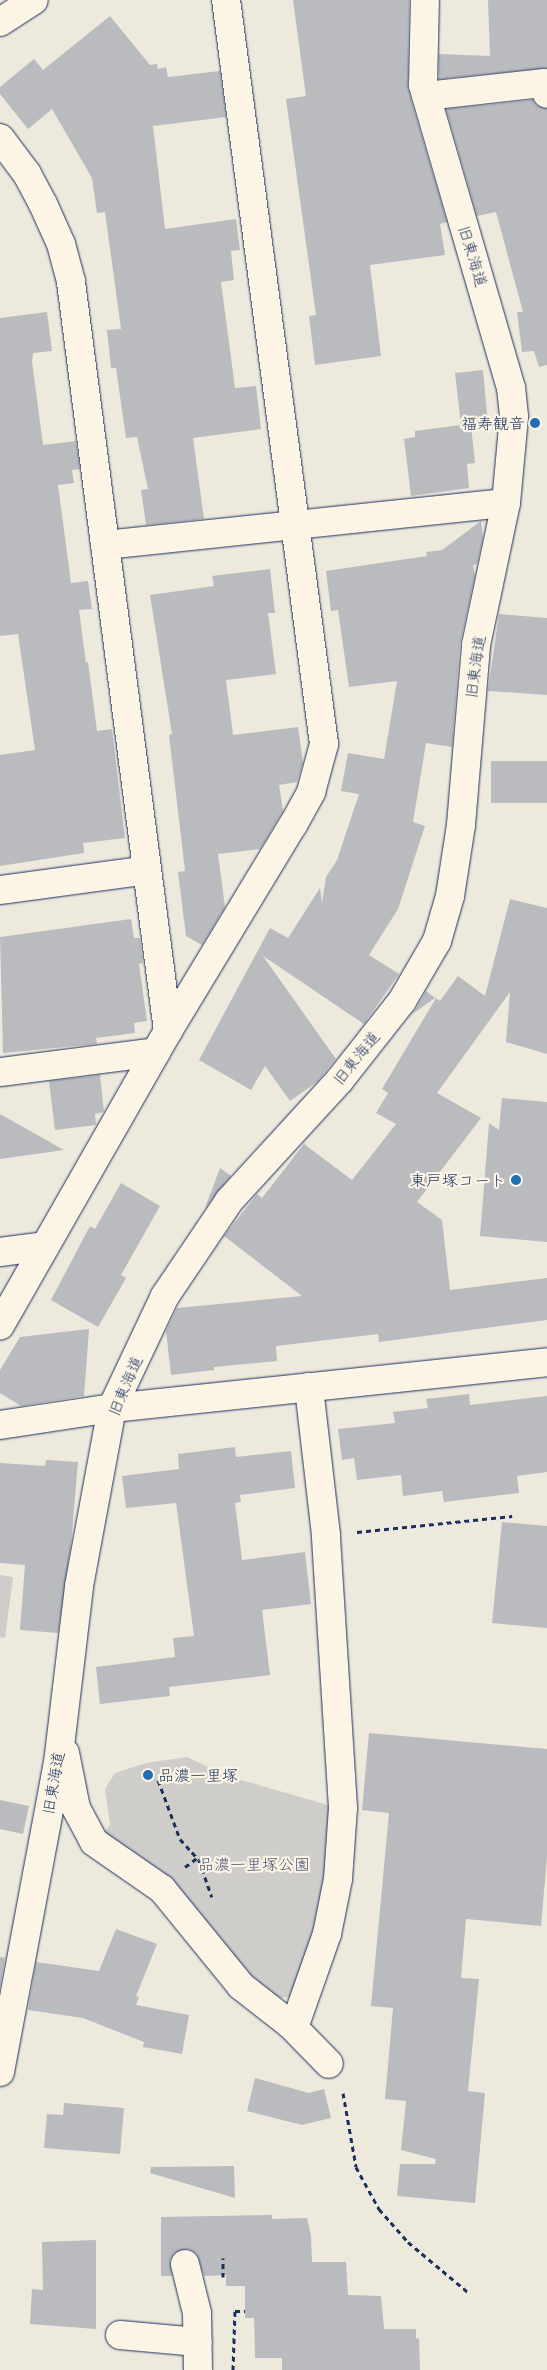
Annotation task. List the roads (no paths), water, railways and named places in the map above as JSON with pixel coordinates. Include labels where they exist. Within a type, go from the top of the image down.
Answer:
[{"type":"street","points":[[0,22],[34,0]]},
{"type":"street","points":[[0,1326],[162,1042],[298,816],[311,792],[324,744],[226,0]]},
{"type":"street","name":"旧東海道","points":[[0,2072],[61,1736],[79,1586],[112,1408],[165,1296],[229,1201],[339,1080],[402,1001],[437,941],[450,896],[461,825],[476,645],[506,503],[514,416],[511,388],[423,85],[425,0]]},
{"type":"street","points":[[426,96],[544,83],[547,94]]},
{"type":"street","points":[[0,138],[27,174],[43,204],[61,244],[71,282],[147,870],[162,1042]]},
{"type":"street","points":[[105,545],[506,503]]},
{"type":"street","points":[[0,890],[147,870]]},
{"type":"street","points":[[0,1072],[162,1042]]},
{"type":"street","points":[[0,1252],[45,1246]]},
{"type":"street","points":[[0,1425],[112,1408],[547,1362]]},
{"type":"street","points":[[291,2025],[297,2019],[327,1934],[338,1879],[344,1808],[326,1535],[309,1387]]},
{"type":"street","points":[[61,1736],[76,1808],[94,1842],[162,1889],[240,1986],[291,2025],[329,2064]]},
{"type":"street","points":[[185,2264],[197,2313],[198,2370]]},
{"type":"street","points":[[120,2335],[198,2342]]},
{"type":"place","name":"福寿観音","points":[[535,423]]},
{"type":"place","name":"東戸塚コート","points":[[516,1180]]},
{"type":"place","name":"品濃一里塚","points":[[148,1775]]},
{"type":"park label","name":"品濃一里塚公園","points":[[254,1864]]}]
